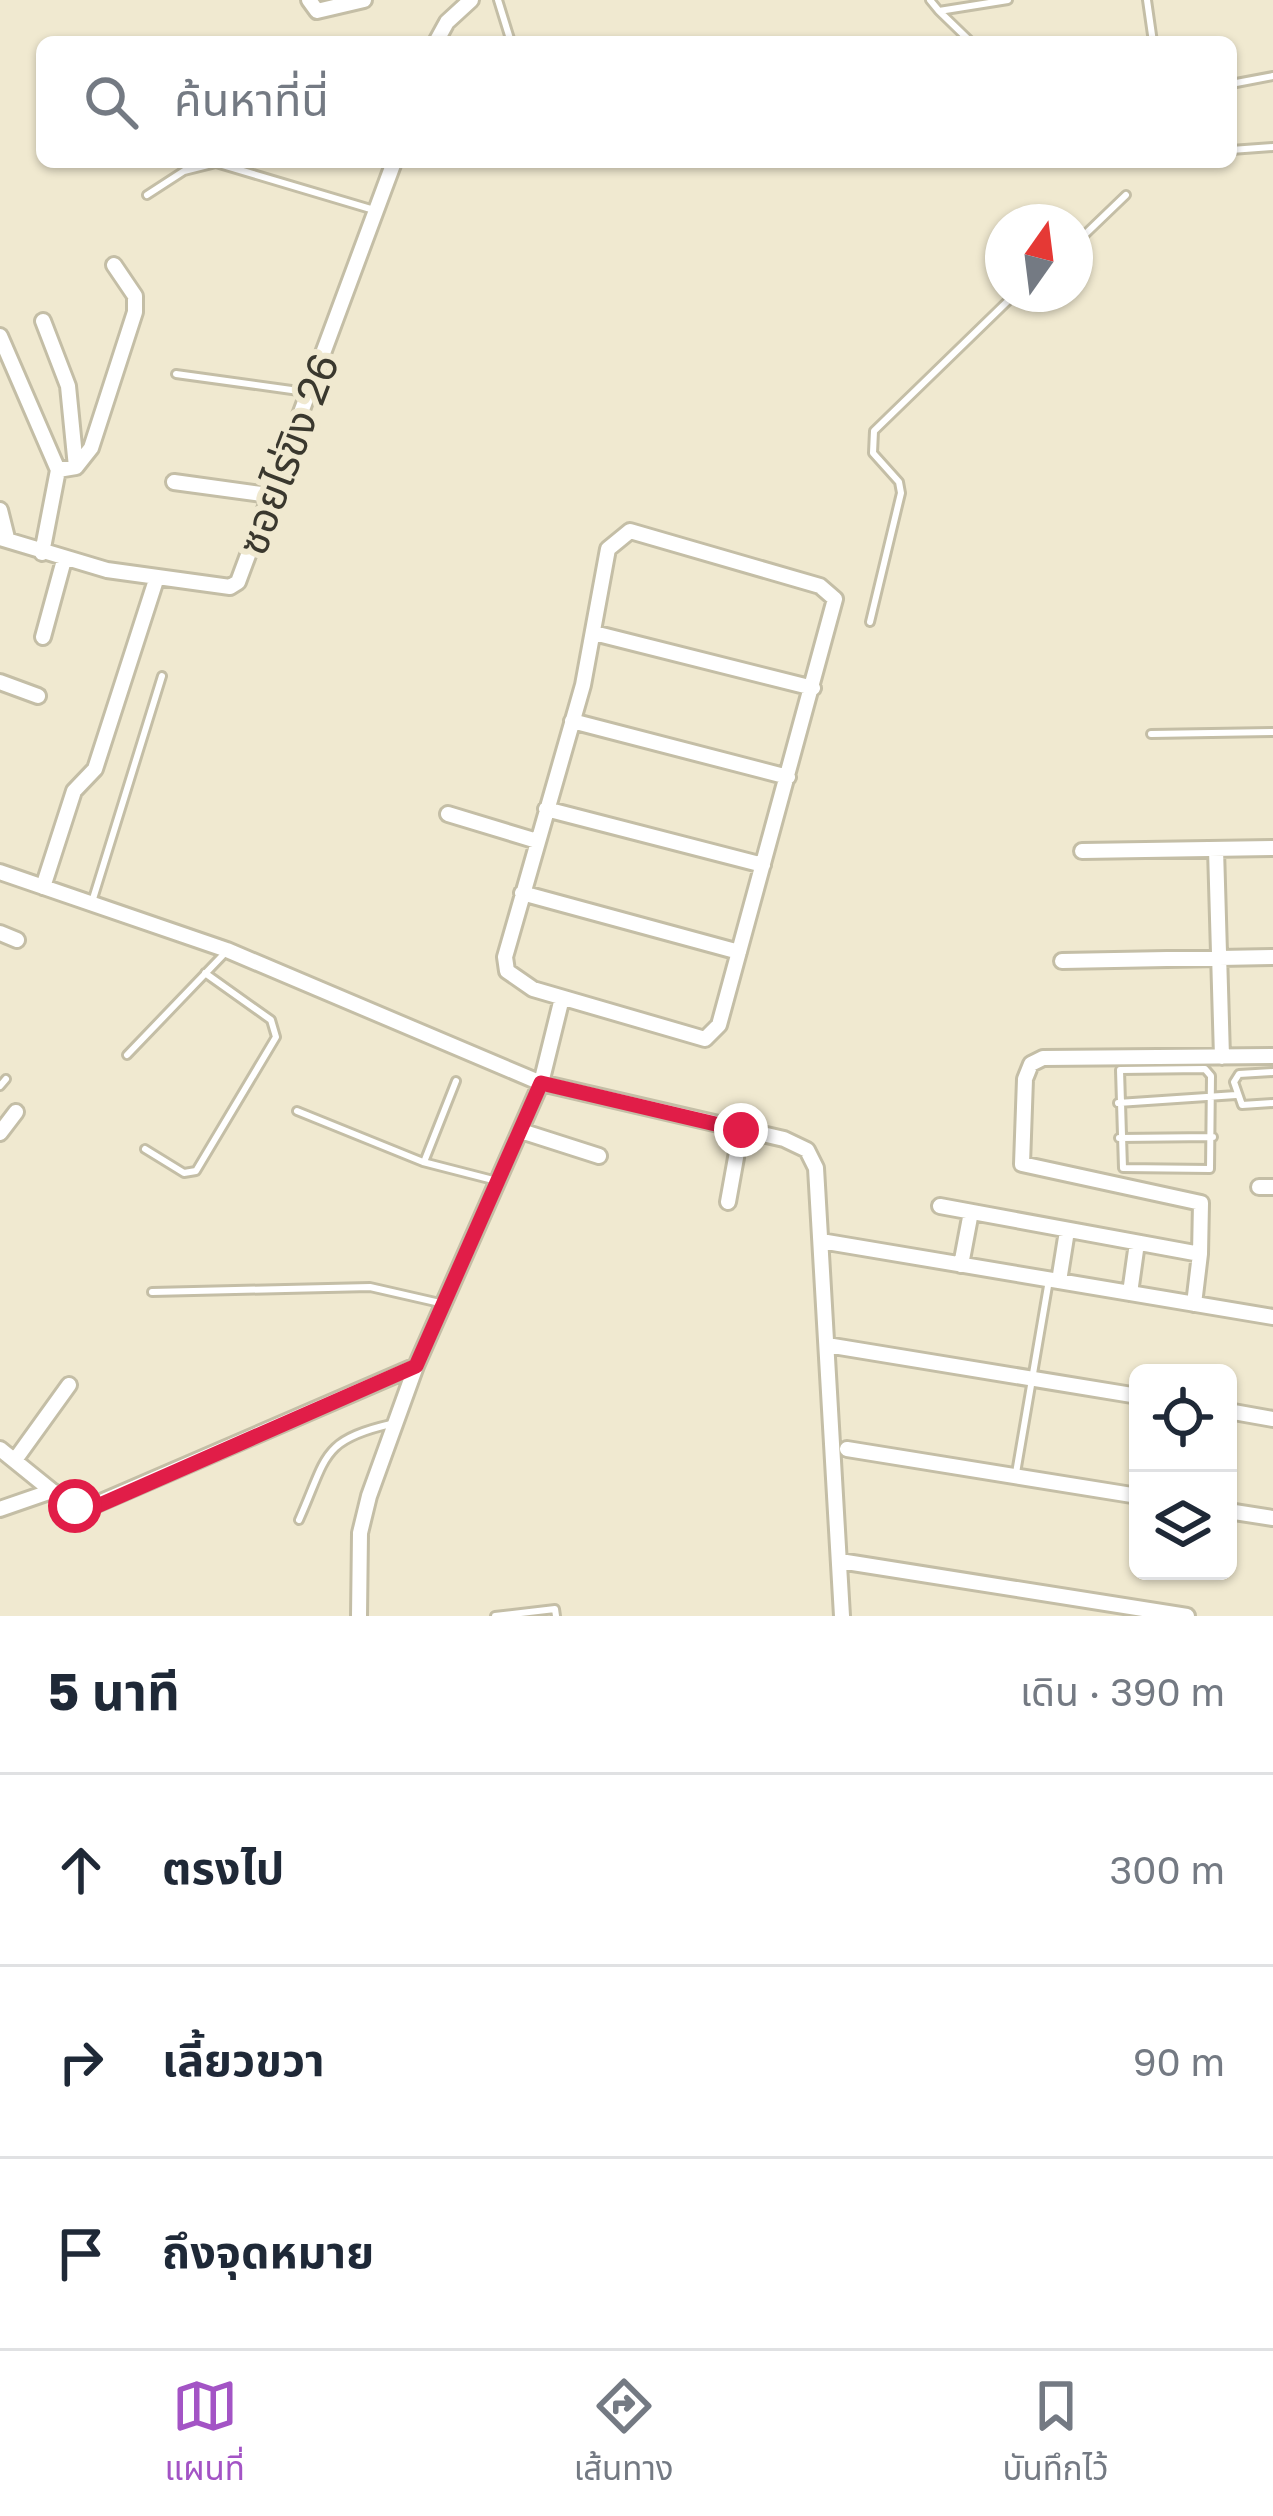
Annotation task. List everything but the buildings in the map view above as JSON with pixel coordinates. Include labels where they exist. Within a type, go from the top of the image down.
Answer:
[{"type":"street","points":[[309,0],[317,11],[364,0]]},
{"type":"street","points":[[439,36],[446,22],[471,0]]},
{"type":"street","name":"ซอยไร่ขิง 26","points":[[4,538],[64,560],[156,580],[230,586],[238,582],[392,168]]},
{"type":"street","points":[[58,470],[76,467],[96,437],[135,312],[135,296],[114,265]]},
{"type":"street","points":[[43,321],[68,386],[76,467]]},
{"type":"street","points":[[0,337],[58,470],[42,553]]},
{"type":"street","points":[[174,482],[269,494]]},
{"type":"street","points":[[0,510],[4,538]]},
{"type":"street","points":[[630,531],[830,591],[832,616],[764,865],[719,1024],[705,1039],[533,988],[507,970],[505,957],[594,633],[608,549],[630,531]]},
{"type":"street","points":[[43,637],[64,560]]},
{"type":"street","points":[[43,887],[74,791],[95,769],[156,580]]},
{"type":"street","points":[[594,633],[813,688]]},
{"type":"street","points":[[0,682],[38,697]]},
{"type":"street","points":[[572,721],[788,777]]},
{"type":"street","points":[[546,808],[764,865]]},
{"type":"street","points":[[448,814],[537,841]]},
{"type":"street","points":[[1082,851],[1273,848]]},
{"type":"street","points":[[1216,849],[1222,1057]]},
{"type":"street","points":[[0,872],[227,950],[541,1083],[784,1139],[807,1150],[817,1168],[842,1616]]},
{"type":"street","points":[[522,893],[739,952]]},
{"type":"street","points":[[0,933],[17,940]]},
{"type":"street","points":[[1062,961],[1273,957]]},
{"type":"street","points":[[359,1616],[360,1533],[395,1424],[541,1083],[562,998]]},
{"type":"street","points":[[1194,1304],[1202,1203],[1022,1164],[1025,1079],[1031,1064],[1043,1058],[1273,1056]]},
{"type":"street","points":[[0,1133],[16,1112]]},
{"type":"street","points":[[728,1202],[741,1130]]},
{"type":"street","points":[[521,1131],[599,1156]]},
{"type":"street","points":[[940,1206],[1200,1254]]},
{"type":"street","points":[[962,1265],[971,1212]]},
{"type":"street","points":[[1054,1280],[1067,1231]]},
{"type":"street","points":[[821,1241],[1273,1316]]},
{"type":"street","points":[[1130,1293],[1137,1243]]},
{"type":"street","points":[[827,1346],[1129,1395]]},
{"type":"street","points":[[0,1449],[75,1506],[95,1507],[416,1366]]},
{"type":"street","points":[[15,1460],[69,1384]]},
{"type":"street","points":[[1237,1412],[1273,1418]]},
{"type":"street","points":[[847,1450],[1129,1495]]},
{"type":"street","points":[[0,1509],[52,1491]]},
{"type":"street","points":[[1237,1512],[1273,1518]]},
{"type":"street","points":[[840,1561],[1187,1616]]},
{"type":"lane","points":[[498,0],[509,36]]},
{"type":"lane","points":[[930,0],[965,36]]},
{"type":"lane","points":[[939,11],[1008,0]]},
{"type":"lane","points":[[1148,0],[1152,36]]},
{"type":"lane","points":[[1237,83],[1273,76]]},
{"type":"lane","points":[[1237,150],[1273,147]]},
{"type":"lane","points":[[148,195],[196,168]]},
{"type":"lane","points":[[233,168],[378,211]]},
{"type":"lane","points":[[1093,227],[1126,195]]},
{"type":"lane","points":[[870,622],[901,493],[899,482],[873,453],[874,430],[996,312]]},
{"type":"lane","points":[[176,374],[310,392]]},
{"type":"lane","points":[[92,904],[162,676]]},
{"type":"lane","points":[[1151,734],[1273,732]]},
{"type":"lane","points":[[127,1055],[227,950]]},
{"type":"lane","points":[[145,1149],[184,1173],[196,1171],[276,1037],[272,1020],[205,973]]},
{"type":"lane","points":[[1125,1069],[1205,1069],[1210,1072],[1212,1100],[1212,1163],[1206,1171],[1123,1168],[1118,1075],[1125,1069]]},
{"type":"lane","points":[[1273,1072],[1239,1074],[1236,1095],[1242,1105],[1273,1103]]},
{"type":"lane","points":[[424,1162],[456,1082]]},
{"type":"lane","points":[[1118,1103],[1236,1095]]},
{"type":"lane","points":[[297,1111],[424,1162],[500,1182]]},
{"type":"lane","points":[[1118,1138],[1213,1136]]},
{"type":"lane","points":[[1016,1477],[1030,1379],[1054,1280]]},
{"type":"lane","points":[[152,1292],[370,1287],[443,1304]]},
{"type":"lane","points":[[299,1520],[332,1447],[353,1432],[395,1424]]},
{"type":"lane","points":[[494,1616],[555,1609],[556,1616]]},
{"type":"route","points":[[75,1506],[95,1507],[416,1366],[541,1083],[741,1130]]}]
